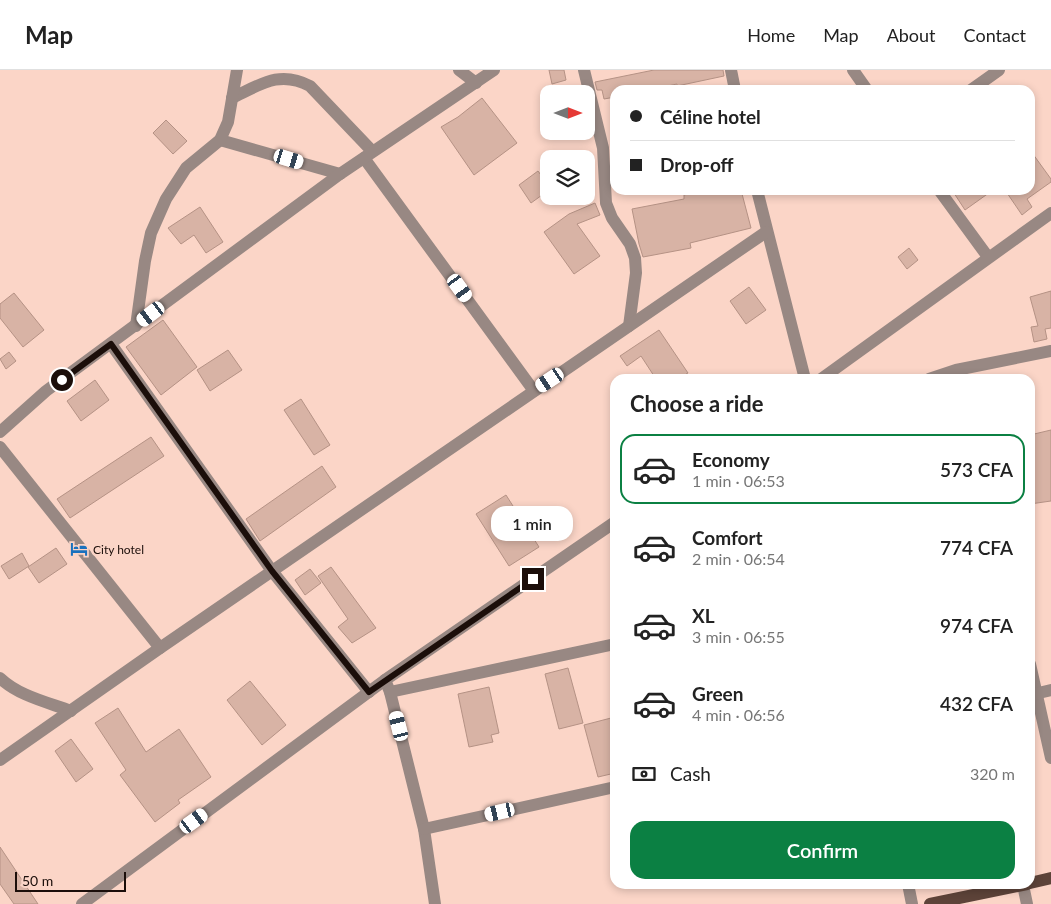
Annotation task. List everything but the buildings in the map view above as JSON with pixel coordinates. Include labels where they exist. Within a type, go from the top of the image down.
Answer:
[{"type":"main road","points":[[1035,882],[1051,878]]},
{"type":"main road","points":[[930,904],[1003,889]]},
{"type":"street","points":[[136,326],[151,233],[166,199],[186,168],[220,140],[228,122],[237,70]]},
{"type":"street","points":[[459,70],[476,83]]},
{"type":"street","points":[[0,432],[46,391],[340,174],[494,70]]},
{"type":"street","points":[[584,70],[603,148],[606,203],[612,218],[630,244],[635,258],[636,273],[629,326]]},
{"type":"street","points":[[730,70],[734,85]]},
{"type":"street","points":[[853,70],[864,85]]},
{"type":"street","points":[[979,85],[999,70]]},
{"type":"street","points":[[232,98],[269,80],[284,77],[299,80],[310,86],[368,154],[534,391]]},
{"type":"street","points":[[220,140],[340,174]]},
{"type":"street","points":[[758,195],[804,374]]},
{"type":"street","points":[[943,195],[988,257]]},
{"type":"street","points":[[827,374],[1051,212]]},
{"type":"street","points":[[0,760],[766,232]]},
{"type":"street","points":[[111,344],[272,571],[369,692]]},
{"type":"street","points":[[958,374],[1051,350]]},
{"type":"street","points":[[0,447],[160,648]]},
{"type":"street","points":[[82,904],[385,680],[610,525]]},
{"type":"street","points":[[390,692],[610,645]]},
{"type":"street","points":[[0,678],[22,693],[71,711]]},
{"type":"street","points":[[385,680],[390,692],[424,829],[435,904]]},
{"type":"street","points":[[1035,694],[1051,690]]},
{"type":"street","points":[[1035,698],[1051,758]]},
{"type":"street","points":[[424,829],[610,788]]},
{"type":"street","points":[[909,889],[912,904]]},
{"type":"street","points":[[1027,889],[1027,904]]},
{"type":"place","name":"City hotel","points":[[79,549]]},
{"type":"route","points":[[62,380],[111,344],[272,571],[369,692],[533,579]]}]
